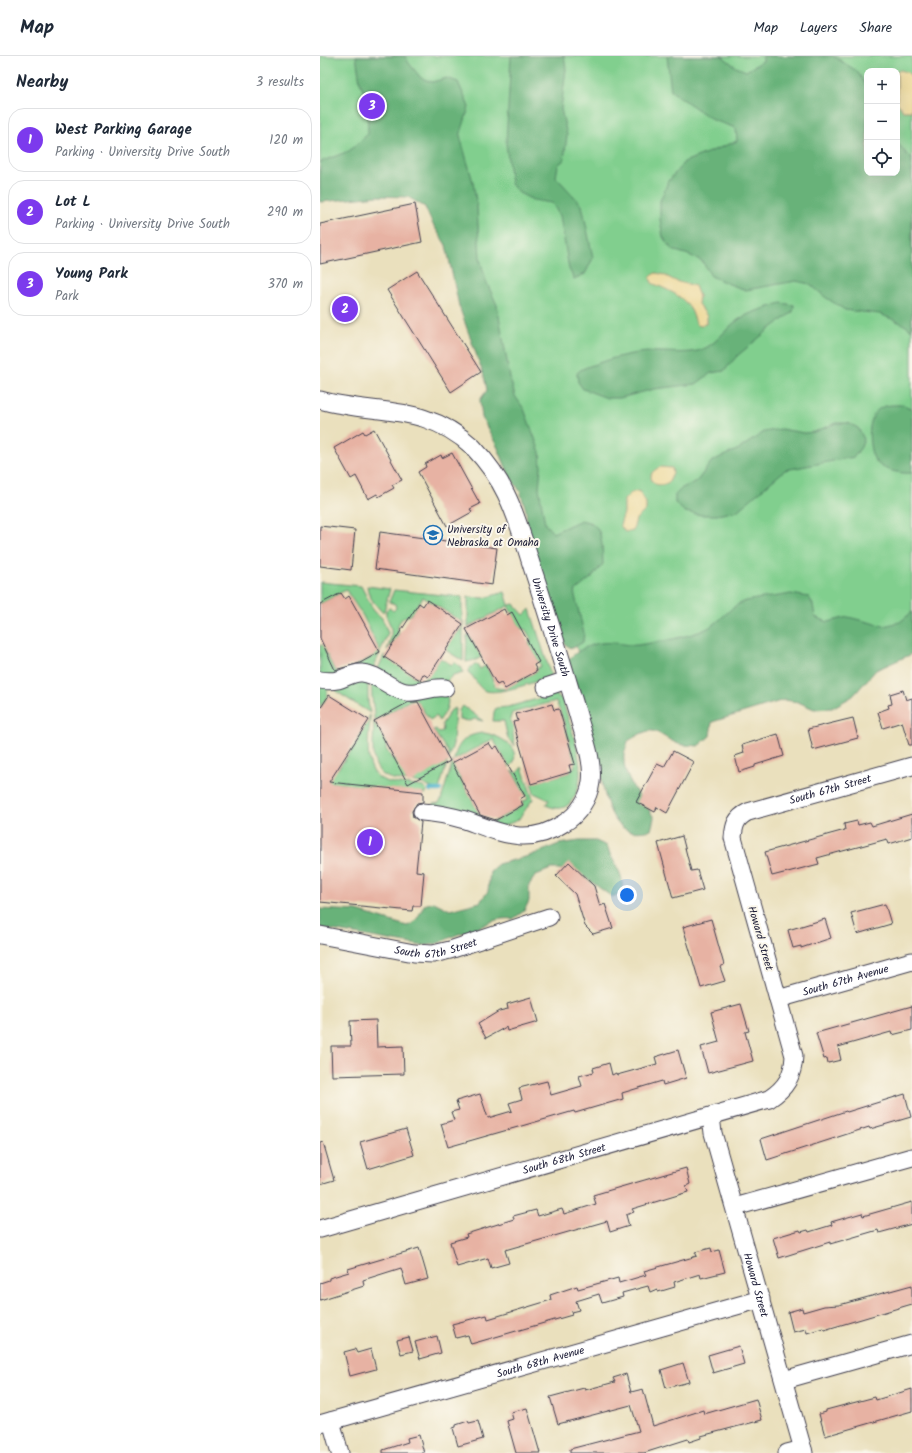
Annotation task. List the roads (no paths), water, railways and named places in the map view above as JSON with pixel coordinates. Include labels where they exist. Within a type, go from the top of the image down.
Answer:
[{"type":"street","name":"University Drive South","points":[[320,400],[399,411],[424,418],[456,434],[485,461],[501,484],[513,510],[567,680],[592,772],[588,794],[583,805],[575,815],[566,823],[543,833],[515,837],[498,833],[453,817],[422,812]]},
{"type":"street","points":[[320,680],[338,680],[357,673],[362,673],[377,677],[395,688],[408,692],[416,692],[429,688],[445,688]]},
{"type":"street","points":[[546,687],[567,680]]},
{"type":"street","name":"South 67th Street","points":[[748,812],[912,766]]},
{"type":"street","name":"Howard Street","points":[[748,812],[739,817],[734,830],[733,838],[794,1056],[793,1069]]},
{"type":"street","name":"South 67th Street","points":[[320,935],[414,953],[433,954],[450,950],[549,917]]},
{"type":"street","name":"South 67th Avenue","points":[[778,999],[912,961]]},
{"type":"street","name":"South 68th Street","points":[[320,1229],[769,1099],[780,1092],[790,1079],[793,1069]]},
{"type":"street","name":"Howard Street","points":[[711,1116],[713,1133],[784,1380],[798,1452]]},
{"type":"street","points":[[735,1207],[912,1157]]},
{"type":"street","name":"South 68th Avenue","points":[[326,1423],[761,1299]]},
{"type":"street","points":[[784,1380],[912,1344]]},
{"type":"street","points":[[326,1423],[340,1453]]},
{"type":"waterway","points":[[430,790],[440,790]]},
{"type":"place","name":"Young Park","points":[[372,106]]},
{"type":"place","name":"Lot L","points":[[345,309]]},
{"type":"place","name":"University of Nebraska at Omaha","points":[[433,535]]},
{"type":"place","name":"West Parking Garage","points":[[370,842]]}]
